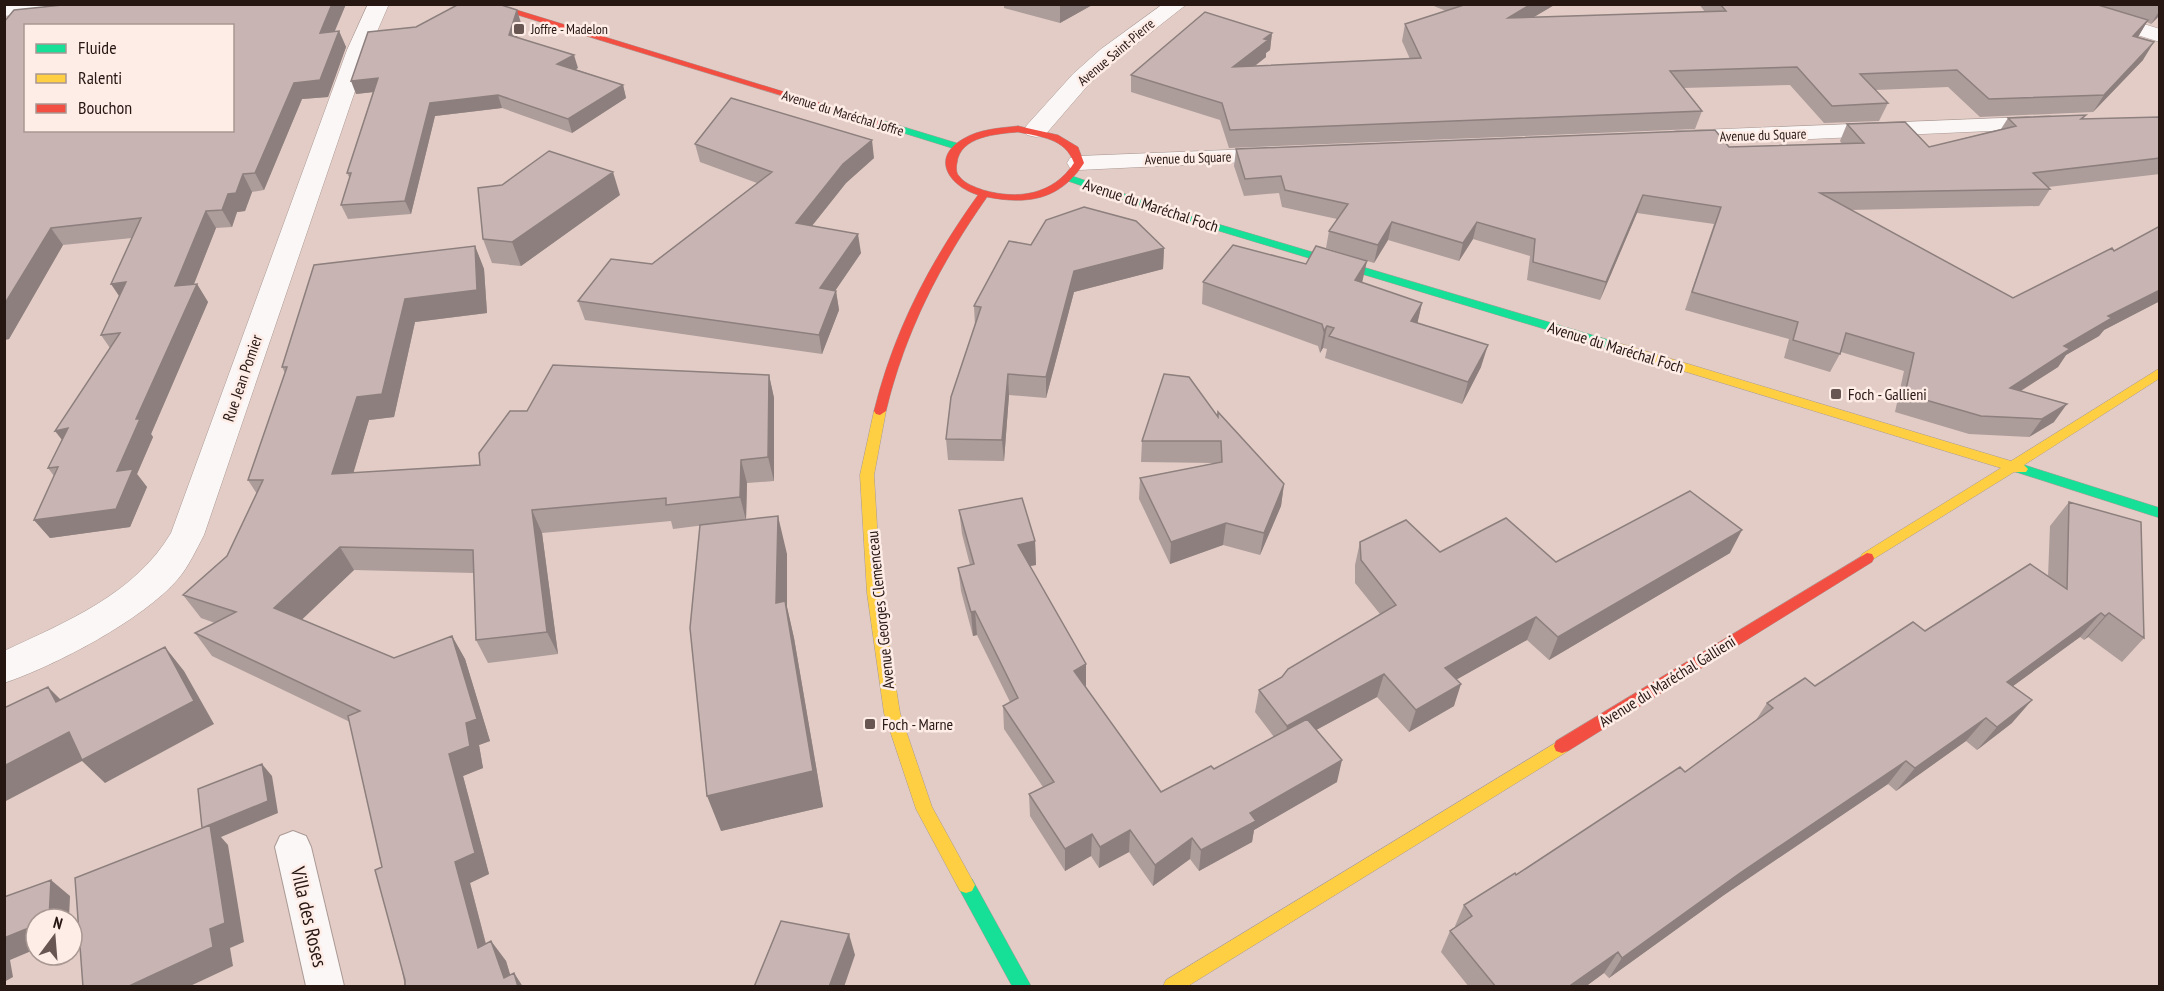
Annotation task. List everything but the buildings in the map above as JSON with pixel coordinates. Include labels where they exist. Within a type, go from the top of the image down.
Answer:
[{"type":"street","points":[[4,10],[75,4]]},
{"type":"street","name":"Rue Jean Pomier","points":[[4,668],[114,611],[144,591],[165,570],[187,535],[358,50],[379,4]]},
{"type":"street","name":"Avenue du Maréchal Joffre","points":[[486,4],[959,147]]},
{"type":"street","name":"Avenue Saint-Pierre","points":[[1036,130],[1081,80],[1109,54],[1177,4]]},
{"type":"street","points":[[2056,4],[2160,36]]},
{"type":"street","name":"Avenue du Square","points":[[1649,139],[2076,122]]},
{"type":"street","points":[[1018,129],[1036,130],[1065,141],[1078,154],[1076,171],[1052,191],[1026,198],[1009,199],[983,195],[967,188],[955,179],[951,172],[952,155],[959,147],[987,133],[1018,129]]},
{"type":"street","name":"Avenue du Square","points":[[1076,171],[1305,153]]},
{"type":"street","name":"Avenue du Maréchal Foch","points":[[1076,171],[1180,216],[2160,513]]},
{"type":"street","name":"Avenue Georges Clemenceau","points":[[983,195],[951,239],[916,299],[888,371],[867,475],[874,593],[892,713],[924,809],[1022,987]]},
{"type":"street","name":"Avenue du Maréchal Gallieni","points":[[1172,987],[2000,476],[2160,372]]},
{"type":"lane","name":"Villa des Roses","points":[[293,847],[325,987]]},
{"type":"traffic: fast","points":[[884,124],[959,147]]},
{"type":"traffic: fast","points":[[1072,179],[1180,216],[1615,346]]},
{"type":"traffic: fast","points":[[2021,469],[2160,513]]},
{"type":"traffic: fast","points":[[966,885],[1022,986]]},
{"type":"traffic: slow","points":[[1615,346],[2021,469]]},
{"type":"traffic: slow","points":[[1867,558],[2160,372]]},
{"type":"traffic: slow","points":[[880,411],[867,475],[874,593],[892,713],[924,809],[966,885]]},
{"type":"traffic: slow","points":[[1172,986],[1562,746]]},
{"type":"traffic: jam","points":[[486,4],[884,124]]},
{"type":"traffic: jam","points":[[1018,129],[1054,137],[1074,149],[1079,163],[1072,174],[1052,190],[1040,195],[1014,198],[976,191],[964,186],[955,178],[951,165],[953,155],[959,147],[977,136],[1018,129]]},
{"type":"traffic: jam","points":[[880,411],[896,352],[919,297],[949,245],[983,195]]},
{"type":"traffic: jam","points":[[1562,746],[1867,558]]},
{"type":"place","name":"Joffre - Madelon","points":[[519,29]]},
{"type":"place","name":"Foch - Gallieni","points":[[1836,394]]},
{"type":"place","name":"Foch - Marne","points":[[870,724]]}]
